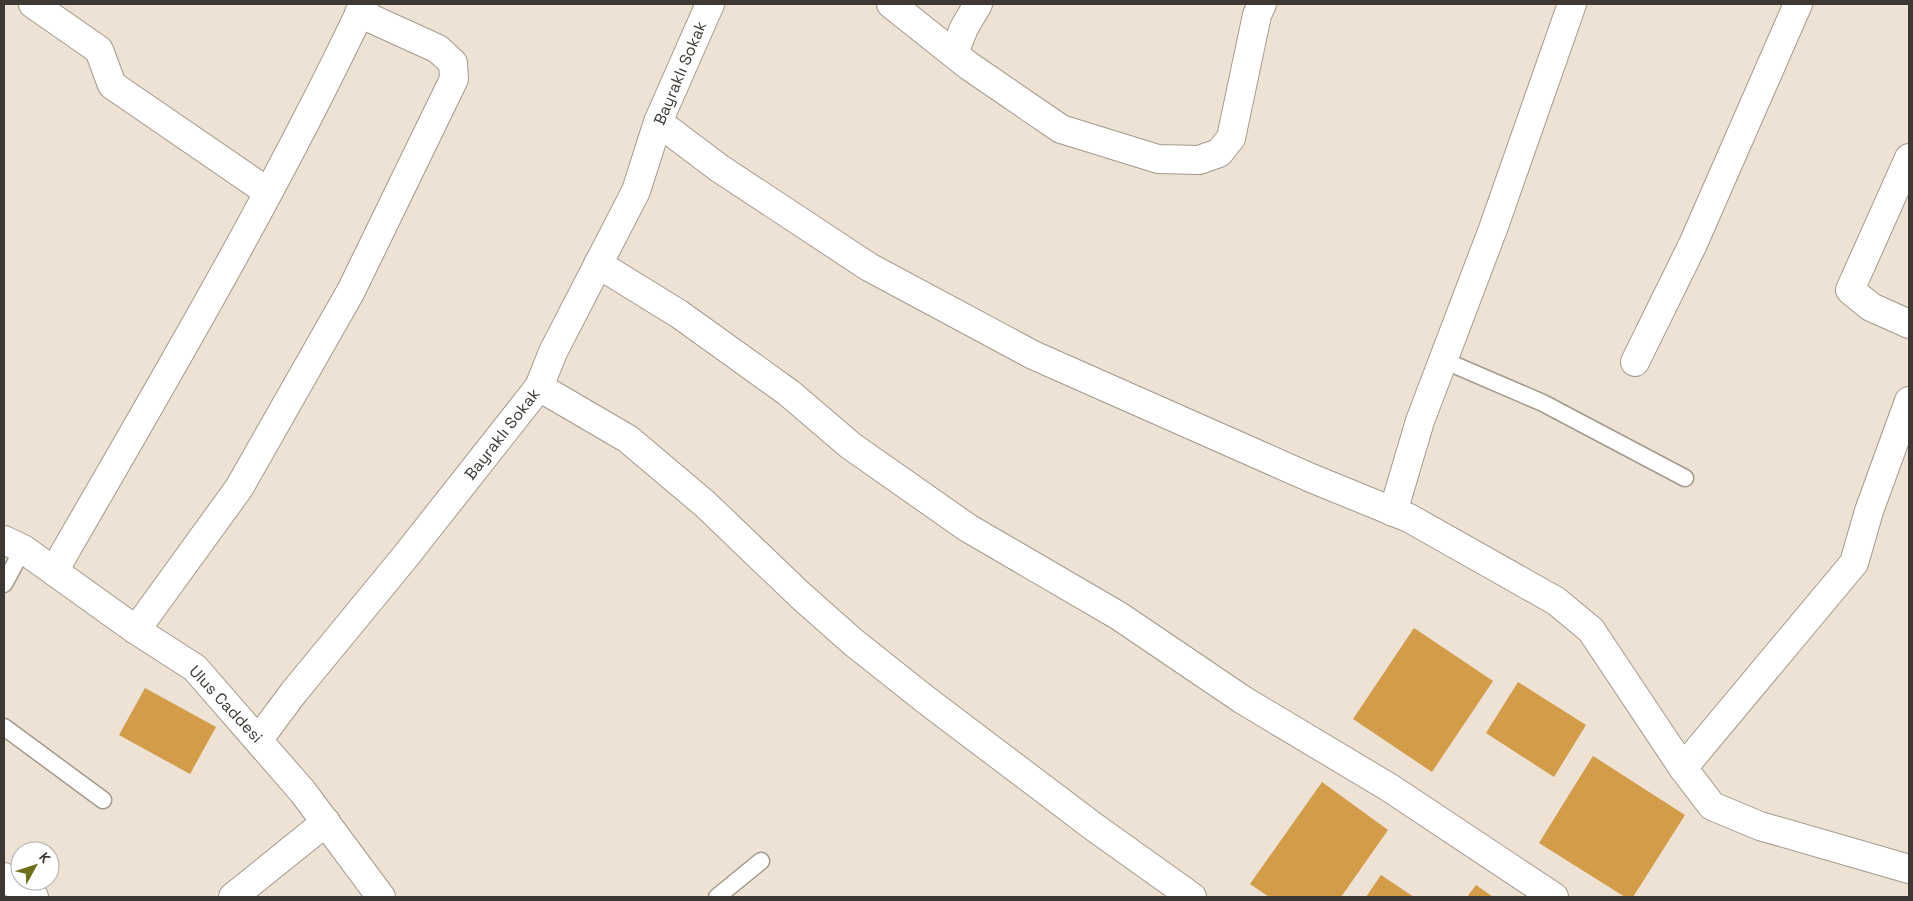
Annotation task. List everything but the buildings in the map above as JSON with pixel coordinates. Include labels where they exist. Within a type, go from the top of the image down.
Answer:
[{"type":"street","points":[[33,4],[99,50],[112,85],[268,192]]},
{"type":"street","name":"Bayraklı Sokak","points":[[259,740],[294,692],[405,557],[539,386],[553,352],[636,191],[658,122],[710,4]]},
{"type":"street","points":[[891,4],[954,53],[1061,129],[1158,159],[1199,160],[1220,153],[1231,138],[1258,14],[1262,4]]},
{"type":"street","points":[[954,53],[964,28],[978,4]]},
{"type":"street","points":[[1392,512],[1420,421],[1492,229],[1572,4]]},
{"type":"street","points":[[1635,362],[1693,244],[1798,4]]},
{"type":"street","points":[[54,571],[206,305],[268,192],[314,106],[361,8],[438,49],[453,63],[454,78],[351,291],[239,488],[136,630]]},
{"type":"street","points":[[658,122],[719,168],[869,267],[1024,350],[1283,466],[1409,518],[1556,601],[1591,630],[1683,768],[1712,806],[1760,826],[1909,869]]},
{"type":"street","points":[[1909,158],[1850,290],[1871,308],[1909,324]]},
{"type":"street","points":[[598,264],[679,314],[789,393],[851,446],[968,528],[1119,616],[1243,700],[1390,788],[1554,897]]},
{"type":"street","points":[[539,386],[628,439],[705,504],[800,595],[854,642],[926,700],[1086,822],[1192,897]]},
{"type":"street","points":[[1683,768],[1854,564],[1869,511],[1909,401]]},
{"type":"street","name":"Ulus Caddesi","points":[[14,545],[54,571],[136,630],[195,668],[303,792],[381,897]]},
{"type":"street","points":[[233,897],[326,822]]},
{"type":"street","points":[[4,877],[34,897]]},
{"type":"lane","points":[[1443,360],[1543,404],[1685,478]]},
{"type":"lane","points":[[4,584],[14,545]]},
{"type":"lane","points":[[4,726],[103,800]]},
{"type":"lane","points":[[717,897],[761,861]]}]
